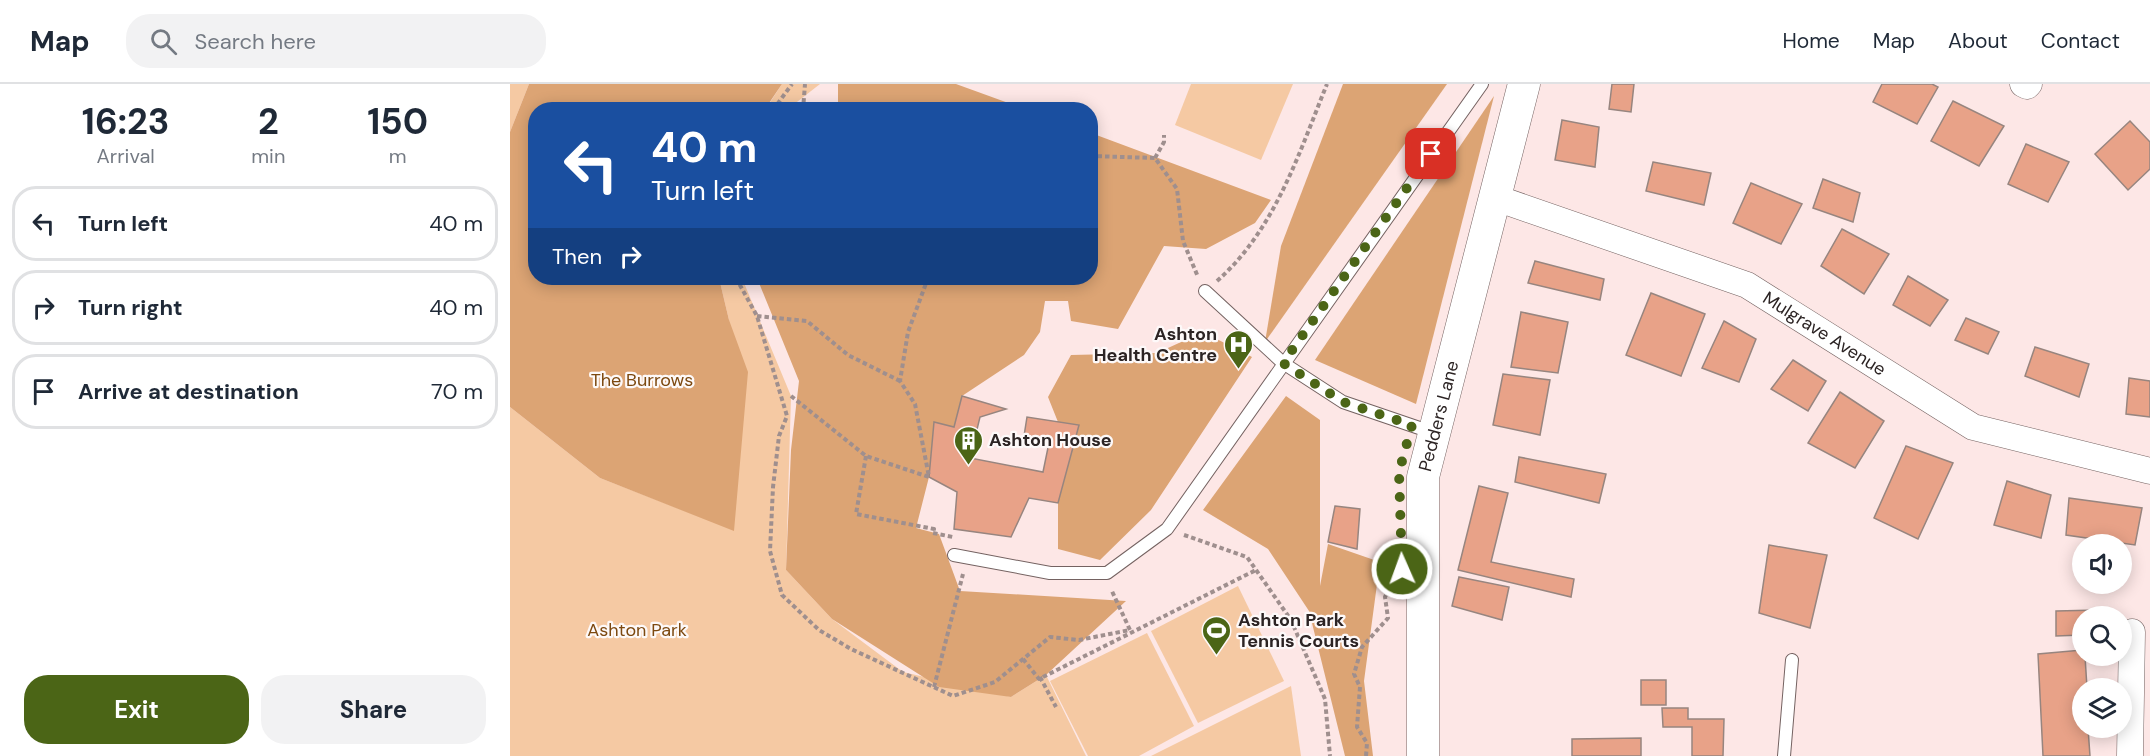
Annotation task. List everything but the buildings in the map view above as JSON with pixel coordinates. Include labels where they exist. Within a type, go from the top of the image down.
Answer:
[{"type":"street","name":"Pedders Lane","points":[[1423,756],[1423,477],[1524,84]]},
{"type":"street","points":[[2023,84],[2027,86],[2029,84]]},
{"type":"street","name":"Mulgrave Avenue","points":[[1496,198],[1747,285],[1972,428],[2150,471]]},
{"type":"street","points":[[2130,756],[2131,666]]},
{"type":"lane","points":[[961,556],[1050,573],[1107,573],[1167,529],[1482,84]]},
{"type":"lane","points":[[1205,291],[1283,363],[1343,402],[1434,433]]},
{"type":"lane","points":[[1784,756],[1792,660]]},
{"type":"path","points":[[779,102],[792,84]]},
{"type":"path","points":[[804,102],[805,84]]},
{"type":"path","points":[[1155,158],[1177,189],[1183,241],[1205,291],[1234,266],[1285,190],[1326,84]]},
{"type":"path","points":[[1155,158],[1164,142],[1164,135]]},
{"type":"path","points":[[1098,156],[1155,158]]},
{"type":"path","points":[[740,285],[757,316],[787,416],[779,436],[774,477],[770,552],[782,595],[819,630],[851,648],[953,696],[995,681],[1050,637],[1078,640],[1132,631]]},
{"type":"path","points":[[900,381],[908,332],[925,285]]},
{"type":"path","points":[[757,316],[807,321],[848,355],[900,381],[915,404],[928,477],[866,456],[791,396]]},
{"type":"path","points":[[866,456],[856,514],[934,529],[933,532],[952,535],[961,556],[958,602],[934,687]]},
{"type":"path","points":[[1167,529],[1247,557],[1291,620],[1325,699],[1330,756]]},
{"type":"path","points":[[1040,678],[1256,570]]},
{"type":"path","points":[[1107,573],[1109,586],[1132,631]]},
{"type":"path","points":[[1366,756],[1367,743],[1357,727],[1360,687],[1354,674],[1362,647],[1388,618],[1385,597],[1397,575]]},
{"type":"path","points":[[1023,659],[1040,678],[1056,707]]},
{"type":"green space","points":[[510,84],[529,84],[510,132]]},
{"type":"green space","name":"The Burrows","points":[[529,84],[782,84],[770,102],[528,102],[528,285],[721,285],[729,320],[748,372],[734,531],[600,478],[510,407],[510,132]]},
{"type":"green space","points":[[782,84],[820,84],[797,102],[770,102]]},
{"type":"green space","points":[[838,84],[956,84],[1006,102],[838,102]]},
{"type":"green space","points":[[1191,84],[1293,84],[1261,160],[1175,125]]},
{"type":"green space","points":[[1343,84],[1447,84],[1265,342],[1281,246]]},
{"type":"green space","points":[[1494,96],[1416,404],[1315,360]]},
{"type":"green space","points":[[1098,136],[1271,200],[1255,223],[1206,249],[1164,246],[1118,329],[1071,321],[1068,301],[1045,301],[1040,332],[1024,355],[962,396],[954,427],[934,423],[929,477],[916,528],[939,534],[960,591],[1126,601],[1046,675],[1011,697],[939,687],[832,619],[786,570],[791,450],[799,381],[760,285],[1098,285]]},
{"type":"green space","name":"Ashton Park","points":[[721,285],[745,285],[791,396],[786,570],[832,619],[903,672],[1011,697],[1046,675],[1086,756],[510,756],[510,407],[600,478],[734,530],[729,320]]},
{"type":"green space","points":[[1203,332],[1252,357],[1151,510],[1100,560],[1058,549],[1058,422],[1048,397],[1071,355],[1157,353]]},
{"type":"green space","points":[[1286,396],[1320,420],[1320,586],[1328,544],[1380,562],[1364,681],[1373,756],[1345,756],[1309,611],[1268,549],[1203,510]]},
{"type":"green space","name":"Ashton Park Tennis Courts","points":[[1238,586],[1284,681],[1198,723],[1151,631]]},
{"type":"green space","points":[[1147,633],[1194,726],[1139,756],[1088,756],[1050,681]]},
{"type":"green space","points":[[1291,686],[1301,756],[1151,756]]},
{"type":"place","name":"Ashton Health Centre","points":[[1238,370]]},
{"type":"place","name":"Ashton House","points":[[968,466]]},
{"type":"place","name":"Ashton Park Tennis Courts","points":[[1217,656]]},
{"type":"route","points":[[1402,569],[1399,472],[1412,425],[1343,402],[1283,363],[1431,154]]}]
